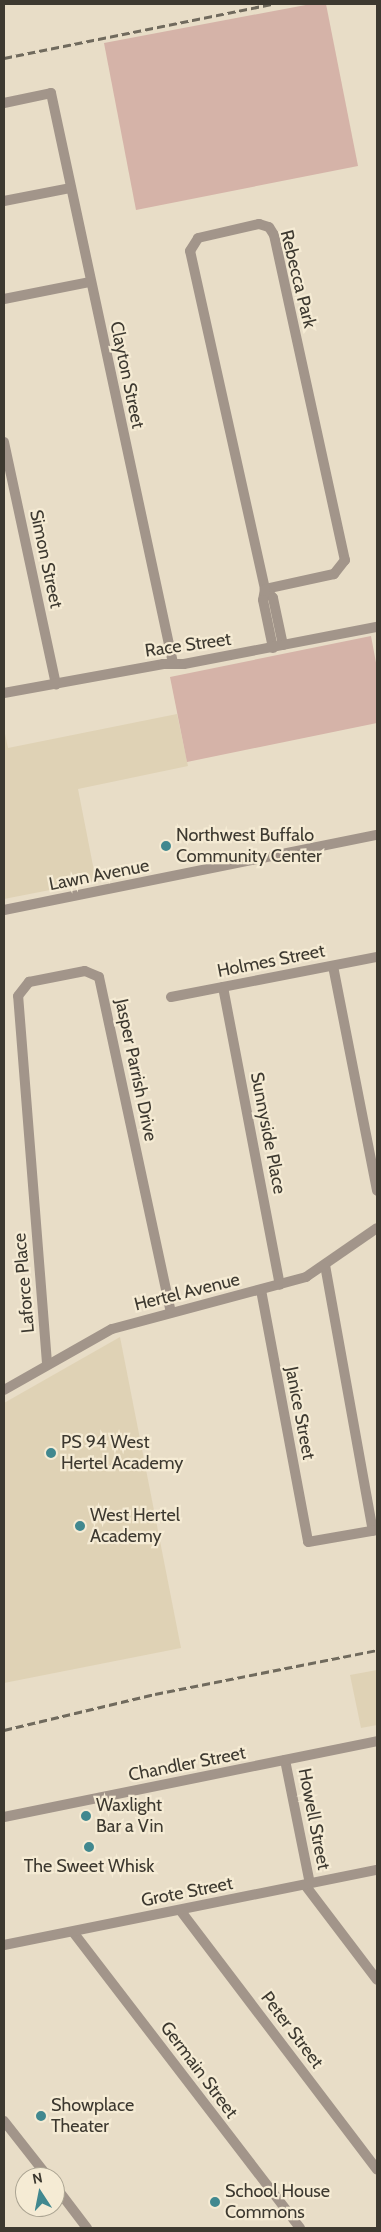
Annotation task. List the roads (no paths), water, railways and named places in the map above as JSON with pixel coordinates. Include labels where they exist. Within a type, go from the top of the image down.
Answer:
[{"type":"street","name":"Clayton Street","points":[[4,103],[50,93],[173,663]]},
{"type":"street","points":[[4,201],[70,188]]},
{"type":"street","name":"Rebecca Park","points":[[265,589],[334,574],[345,560],[274,235],[269,227],[259,224],[198,238],[190,251],[265,589],[273,598],[278,646]]},
{"type":"street","points":[[4,298],[90,282]]},
{"type":"street","name":"Simon Street","points":[[4,442],[56,684]]},
{"type":"street","name":"Race Street","points":[[4,693],[377,627]]},
{"type":"street","name":"Lawn Avenue","points":[[4,910],[377,835]]},
{"type":"street","name":"Holmes Street","points":[[171,997],[377,958]]},
{"type":"street","points":[[333,966],[377,1191]]},
{"type":"street","name":"Jasper Parrish Drive","points":[[22,1050],[18,996],[25,984],[85,971],[96,974],[171,1312]]},
{"type":"street","name":"Sunnyside Place","points":[[223,987],[280,1285]]},
{"type":"street","name":"Laforce Place","points":[[22,1050],[47,1363]]},
{"type":"street","name":"Hertel Avenue","points":[[4,1390],[47,1363],[112,1329],[280,1285],[325,1265],[377,1228]]},
{"type":"street","points":[[325,1265],[375,1531]]},
{"type":"street","name":"Janice Street","points":[[261,1290],[308,1542],[375,1531]]},
{"type":"street","name":"Chandler Street","points":[[4,1818],[377,1742]]},
{"type":"street","name":"Howell Street","points":[[286,1760],[308,1884],[377,1980]]},
{"type":"street","name":"Grote Street","points":[[4,1946],[377,1870]]},
{"type":"street","name":"Peter Street","points":[[180,1910],[377,2170]]},
{"type":"street","name":"Germain Street","points":[[73,1932],[300,2228]]},
{"type":"street","points":[[4,2121],[40,2167]]},
{"type":"street","points":[[65,2199],[87,2228]]},
{"type":"railway","points":[[4,58],[273,4]]},
{"type":"railway","points":[[4,1730],[155,1694],[377,1650]]},
{"type":"place","name":"Northwest Buffalo Community Center","points":[[166,846]]},
{"type":"place","name":"PS 94 West Hertel Academy","points":[[51,1453]]},
{"type":"place","name":"West Hertel Academy","points":[[80,1526]]},
{"type":"place","name":"Waxlight Bar a Vin","points":[[86,1816]]},
{"type":"place","name":"The Sweet Whisk","points":[[89,1847]]},
{"type":"place","name":"Showplace Theater","points":[[41,2116]]},
{"type":"place","name":"School House Commons","points":[[215,2202]]}]
